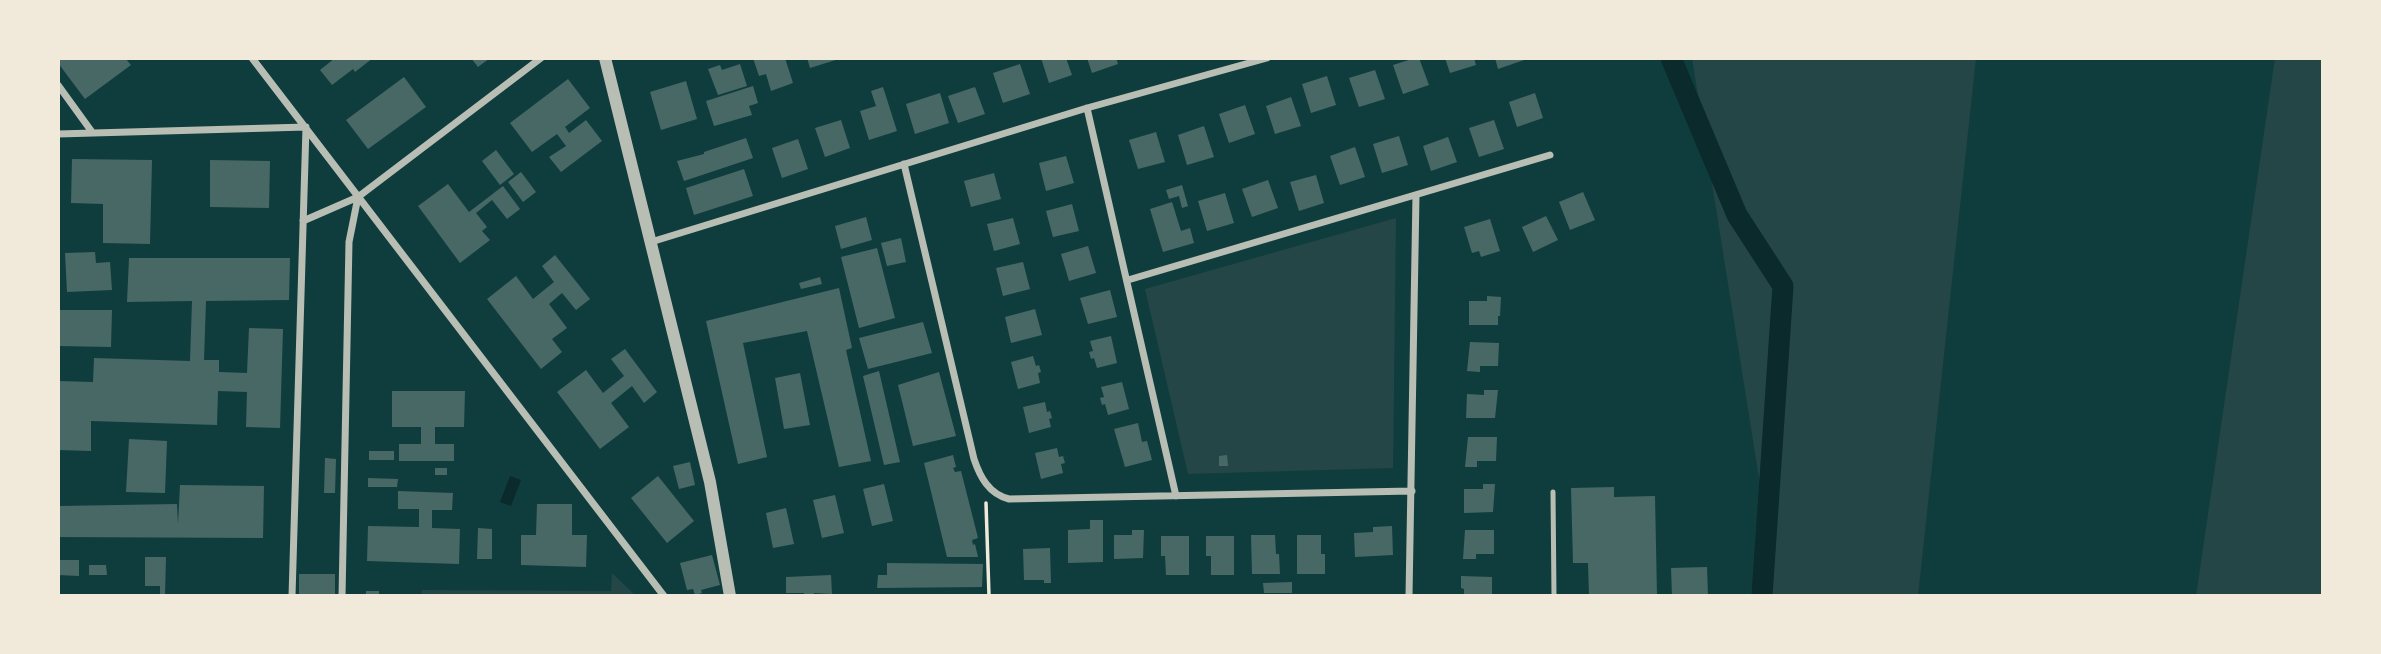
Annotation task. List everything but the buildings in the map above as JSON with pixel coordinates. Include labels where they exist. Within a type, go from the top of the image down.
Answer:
[{"type":"street","points":[[252,58],[660,593]]},
{"type":"street","points":[[303,221],[358,197],[541,58]]},
{"type":"street","points":[[605,58],[710,482],[730,596]]},
{"type":"street","points":[[651,242],[1087,108],[1267,58]]},
{"type":"street","points":[[58,85],[92,132]]},
{"type":"street","points":[[1087,108],[1176,496]]},
{"type":"street","points":[[58,134],[306,127]]},
{"type":"street","points":[[292,596],[306,127]]},
{"type":"street","points":[[1128,280],[1550,155]]},
{"type":"street","points":[[904,164],[970,446],[977,470],[986,484],[1000,496],[1009,499],[1412,491]]},
{"type":"street","points":[[1409,596],[1416,195]]},
{"type":"street","points":[[342,596],[349,242],[358,197]]},
{"type":"lane","points":[[1553,492],[1554,596]]},
{"type":"path","points":[[986,484],[989,596]]},
{"type":"shaded area","points":[[1692,58],[1976,58],[1918,596],[1757,596],[1770,547]]},
{"type":"shaded area","points":[[2275,58],[2323,58],[2323,596],[2196,596]]},
{"type":"shaded area","points":[[1396,218],[1393,468],[1188,474],[1145,289]]},
{"type":"shaded area","points":[[510,476],[521,480],[511,506],[500,502]]},
{"type":"shaded area","points":[[612,573],[636,596],[421,596],[422,590],[611,591]]},
{"type":"waterway","points":[[1671,58],[1737,215],[1783,286],[1762,596]]}]
